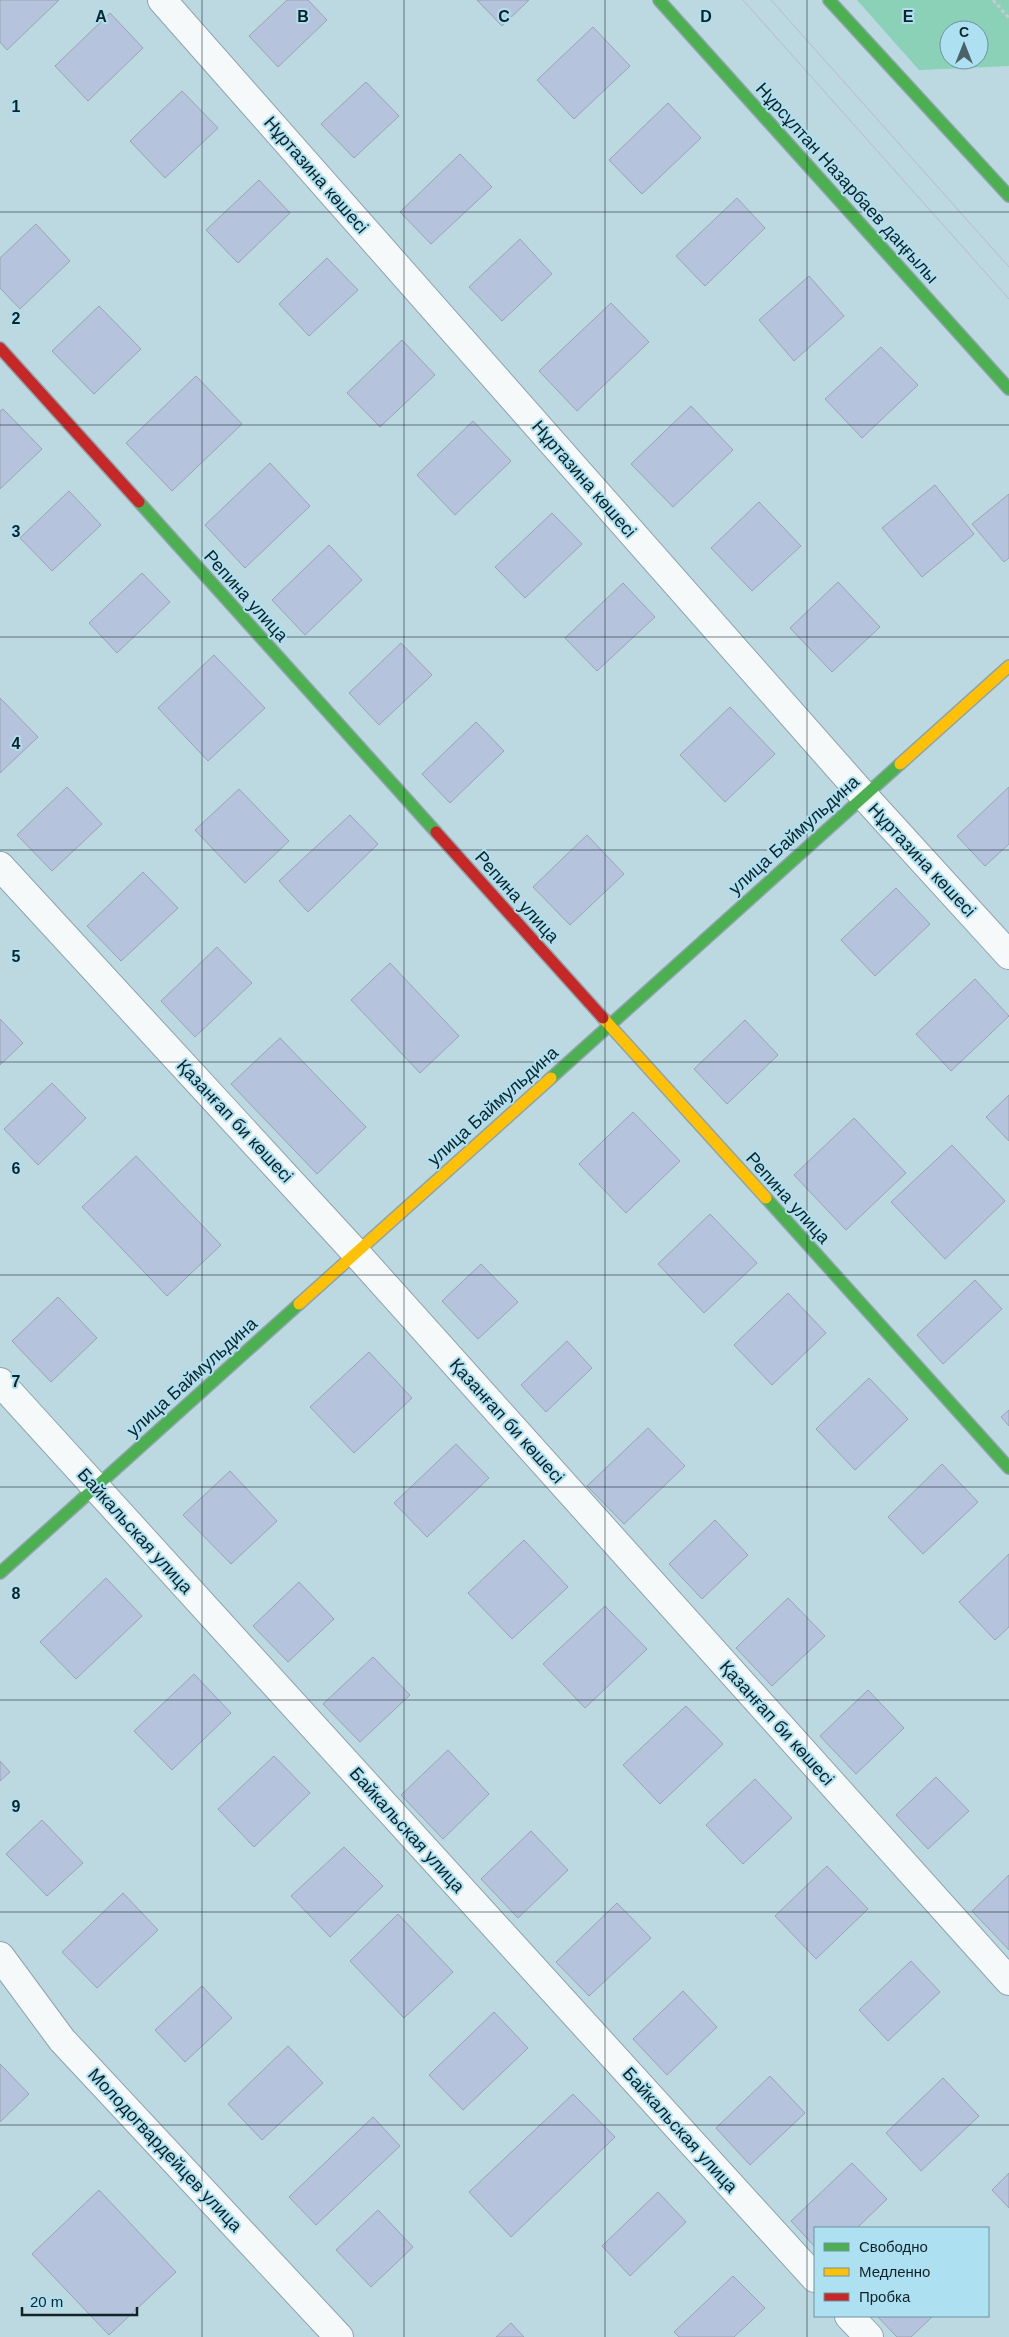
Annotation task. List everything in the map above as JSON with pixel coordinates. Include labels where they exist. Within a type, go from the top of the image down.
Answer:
[{"type":"street","name":"Нұртазина көшесі","points":[[162,0],[864,796],[1009,955]]},
{"type":"street","name":"Нұрсұлтан Назарбаев даңғылы","points":[[659,0],[1009,389]]},
{"type":"street","points":[[829,0],[1009,196]]},
{"type":"street","name":"Репина улица","points":[[0,348],[1009,1468]]},
{"type":"street","name":"улица Баймульдина","points":[[0,1573],[1009,666]]},
{"type":"street","name":"Қазанғап би көшесі","points":[[0,866],[356,1253],[1009,1981]]},
{"type":"street","name":"Байкальская улица","points":[[0,1382],[814,2277]]},
{"type":"street","name":"Молодогвардейцев улица","points":[[0,1956],[62,2040],[339,2337]]},
{"type":"street","points":[[850,2317],[869,2337]]},
{"type":"path","points":[[993,0],[1009,18]]},
{"type":"green space","points":[[857,0],[1009,0],[1009,66],[989,67],[989,20],[939,20],[939,69],[919,70]]},
{"type":"building","points":[[0,0],[59,0],[7,50],[0,42]]},
{"type":"building","points":[[287,0],[308,0],[327,20],[278,67],[249,36]]},
{"type":"building","points":[[477,0],[529,0],[502,26]]},
{"type":"building","points":[[110,13],[143,48],[88,101],[55,66]]},
{"type":"building","points":[[593,27],[630,66],[574,119],[537,80]]},
{"type":"building","points":[[366,82],[399,116],[354,158],[321,124]]},
{"type":"building","points":[[182,91],[218,128],[165,178],[130,141]]},
{"type":"building","points":[[668,103],[701,138],[642,194],[609,160]]},
{"type":"building","points":[[460,154],[492,187],[431,244],[400,212]]},
{"type":"building","points":[[259,180],[290,213],[238,263],[206,230]]},
{"type":"building","points":[[737,198],[765,228],[705,286],[676,256]]},
{"type":"building","points":[[36,224],[70,261],[20,309],[0,288],[0,258]]},
{"type":"building","points":[[520,239],[552,274],[502,321],[469,287]]},
{"type":"building","points":[[327,258],[358,290],[309,336],[279,304]]},
{"type":"building","points":[[809,276],[844,316],[794,361],[759,320]]},
{"type":"building","points":[[611,303],[649,342],[577,411],[539,371]]},
{"type":"building","points":[[99,306],[141,349],[94,394],[52,351]]},
{"type":"building","points":[[402,340],[435,375],[380,427],[347,393]]},
{"type":"building","points":[[881,347],[918,385],[862,438],[825,399]]},
{"type":"building","points":[[196,376],[242,424],[172,491],[126,443]]},
{"type":"building","points":[[691,406],[733,450],[673,507],[631,464]]},
{"type":"building","points":[[3,409],[42,449],[0,489],[0,411]]},
{"type":"building","points":[[473,421],[511,461],[455,515],[417,475]]},
{"type":"building","points":[[270,463],[310,506],[245,568],[205,525]]},
{"type":"building","points":[[935,485],[974,534],[922,577],[882,528]]},
{"type":"building","points":[[69,491],[101,525],[52,571],[20,538]]},
{"type":"building","points":[[1009,494],[1009,558],[1004,562],[972,524]]},
{"type":"building","points":[[759,502],[801,546],[752,591],[711,548]]},
{"type":"building","points":[[552,513],[582,544],[525,598],[495,567]]},
{"type":"building","points":[[329,545],[362,580],[305,635],[272,600]]},
{"type":"building","points":[[142,573],[170,602],[117,653],[89,623]]},
{"type":"building","points":[[838,582],[880,627],[832,672],[790,628]]},
{"type":"building","points":[[623,583],[655,617],[597,671],[565,638]]},
{"type":"building","points":[[401,643],[432,675],[379,725],[349,693]]},
{"type":"building","points":[[214,655],[265,708],[208,761],[158,708]]},
{"type":"building","points":[[0,698],[38,737],[0,773]]},
{"type":"building","points":[[730,707],[775,754],[725,802],[680,755]]},
{"type":"building","points":[[476,722],[504,751],[450,803],[422,774]]},
{"type":"building","points":[[67,787],[102,824],[52,871],[17,835]]},
{"type":"building","points":[[1009,787],[1009,844],[985,866],[957,836]]},
{"type":"building","points":[[239,789],[289,841],[245,883],[195,830]]},
{"type":"building","points":[[350,815],[378,844],[308,912],[279,881]]},
{"type":"building","points":[[587,835],[624,874],[570,925],[533,887]]},
{"type":"building","points":[[143,872],[178,908],[121,961],[87,926]]},
{"type":"building","points":[[896,888],[930,924],[875,976],[841,940]]},
{"type":"building","points":[[217,947],[252,983],[195,1037],[161,1001]]},
{"type":"building","points":[[390,963],[459,1036],[420,1073],[351,1000]]},
{"type":"building","points":[[975,979],[1009,1016],[951,1071],[916,1034]]},
{"type":"building","points":[[0,1019],[23,1043],[0,1065]]},
{"type":"building","points":[[745,1020],[778,1055],[727,1104],[694,1069]]},
{"type":"building","points":[[280,1038],[366,1127],[317,1174],[231,1084]]},
{"type":"building","points":[[52,1083],[86,1118],[38,1165],[4,1129]]},
{"type":"building","points":[[1009,1095],[1009,1141],[986,1117]]},
{"type":"building","points":[[633,1112],[680,1161],[626,1213],[579,1164]]},
{"type":"building","points":[[854,1118],[906,1173],[846,1230],[794,1175]]},
{"type":"building","points":[[952,1145],[1005,1201],[945,1259],[891,1202]]},
{"type":"building","points":[[136,1156],[221,1245],[167,1296],[82,1207]]},
{"type":"building","points":[[710,1214],[757,1263],[704,1313],[658,1264]]},
{"type":"building","points":[[481,1264],[518,1302],[478,1339],[442,1301]]},
{"type":"building","points":[[975,1280],[1002,1309],[943,1364],[917,1335]]},
{"type":"building","points":[[788,1293],[826,1333],[772,1385],[734,1345]]},
{"type":"building","points":[[58,1297],[97,1338],[51,1382],[12,1341]]},
{"type":"building","points":[[567,1341],[592,1368],[546,1412],[521,1385]]},
{"type":"building","points":[[369,1352],[412,1398],[354,1453],[310,1407]]},
{"type":"building","points":[[869,1378],[908,1419],[855,1470],[816,1429]]},
{"type":"building","points":[[1009,1410],[1009,1426],[1001,1417]]},
{"type":"building","points":[[648,1428],[685,1466],[624,1524],[587,1486]]},
{"type":"building","points":[[456,1444],[489,1478],[427,1537],[394,1503]]},
{"type":"building","points":[[942,1464],[978,1502],[923,1554],[888,1517]]},
{"type":"building","points":[[230,1471],[277,1521],[231,1564],[183,1515]]},
{"type":"building","points":[[715,1520],[748,1555],[702,1599],[669,1564]]},
{"type":"building","points":[[524,1540],[568,1587],[512,1639],[468,1593]]},
{"type":"building","points":[[1009,1554],[1009,1627],[995,1640],[959,1602]]},
{"type":"building","points":[[106,1578],[142,1616],[76,1679],[40,1642]]},
{"type":"building","points":[[299,1582],[334,1619],[288,1662],[253,1626]]},
{"type":"building","points":[[788,1598],[825,1636],[772,1686],[736,1648]]},
{"type":"building","points":[[605,1606],[647,1649],[585,1708],[543,1664]]},
{"type":"building","points":[[373,1657],[410,1695],[360,1742],[323,1704]]},
{"type":"building","points":[[194,1674],[231,1713],[172,1770],[134,1731]]},
{"type":"building","points":[[868,1690],[904,1728],[856,1774],[820,1736]]},
{"type":"building","points":[[686,1706],[723,1744],[660,1804],[623,1765]]},
{"type":"building","points":[[448,1750],[489,1794],[443,1839],[401,1795]]},
{"type":"building","points":[[274,1756],[310,1793],[254,1847],[218,1809]]},
{"type":"building","points":[[0,1761],[10,1772],[0,1781]]},
{"type":"building","points":[[936,1777],[969,1811],[928,1849],[896,1815]]},
{"type":"building","points":[[755,1779],[792,1818],[743,1864],[706,1825]]},
{"type":"building","points":[[42,1820],[83,1863],[47,1896],[6,1854]]},
{"type":"building","points":[[531,1831],[568,1870],[518,1918],[481,1879]]},
{"type":"building","points":[[344,1847],[383,1886],[330,1937],[291,1896]]},
{"type":"building","points":[[827,1866],[868,1909],[816,1959],[775,1916]]},
{"type":"building","points":[[1009,1875],[1009,1950],[972,1911]]},
{"type":"building","points":[[123,1893],[158,1930],[97,1988],[62,1952]]},
{"type":"building","points":[[617,1903],[651,1938],[589,1996],[556,1962]]},
{"type":"building","points":[[398,1914],[453,1972],[404,2018],[350,1961]]},
{"type":"building","points":[[911,1961],[940,1992],[888,2041],[859,2010]]},
{"type":"building","points":[[202,1986],[232,2018],[185,2062],[155,2030]]},
{"type":"building","points":[[683,1991],[717,2027],[667,2075],[633,2039]]},
{"type":"building","points":[[494,2012],[528,2048],[463,2110],[429,2075]]},
{"type":"building","points":[[288,2046],[323,2083],[262,2140],[228,2104]]},
{"type":"building","points":[[0,2064],[29,2094],[0,2122]]},
{"type":"building","points":[[770,2076],[805,2113],[750,2165],[716,2128]]},
{"type":"building","points":[[943,2078],[979,2116],[921,2171],[886,2133]]},
{"type":"building","points":[[573,2094],[615,2137],[511,2237],[469,2192]]},
{"type":"building","points":[[373,2117],[400,2146],[316,2225],[289,2197]]},
{"type":"building","points":[[852,2163],[887,2199],[858,2227],[814,2227],[814,2246],[791,2221]]},
{"type":"building","points":[[1009,2173],[1009,2208],[992,2190]]},
{"type":"building","points":[[99,2190],[176,2272],[109,2335],[32,2254]]},
{"type":"building","points":[[658,2192],[686,2222],[630,2276],[602,2246]]},
{"type":"building","points":[[378,2210],[413,2247],[371,2287],[336,2250]]},
{"type":"building","points":[[733,2276],[765,2308],[734,2337],[679,2337],[674,2332]]},
{"type":"building","points":[[878,2317],[932,2317],[911,2337],[897,2337]]},
{"type":"building","points":[[511,2323],[524,2337],[496,2337]]},
{"type":"tram line","points":[[743,0],[1009,299]]},
{"type":"tram line","points":[[771,0],[1009,267]]},
{"type":"traffic: fast","points":[[659,0],[1009,389]]},
{"type":"traffic: fast","points":[[829,0],[1009,196]]},
{"type":"traffic: fast","points":[[139,502],[436,832]]},
{"type":"traffic: fast","points":[[551,1078],[900,764]]},
{"type":"traffic: fast","points":[[766,1198],[1009,1468]]},
{"type":"traffic: fast","points":[[0,1573],[299,1304]]},
{"type":"traffic: slow","points":[[900,764],[1009,666]]},
{"type":"traffic: slow","points":[[603,1018],[766,1198]]},
{"type":"traffic: slow","points":[[299,1304],[551,1078]]},
{"type":"traffic: jam","points":[[0,348],[139,502]]},
{"type":"traffic: jam","points":[[436,832],[603,1018]]}]
